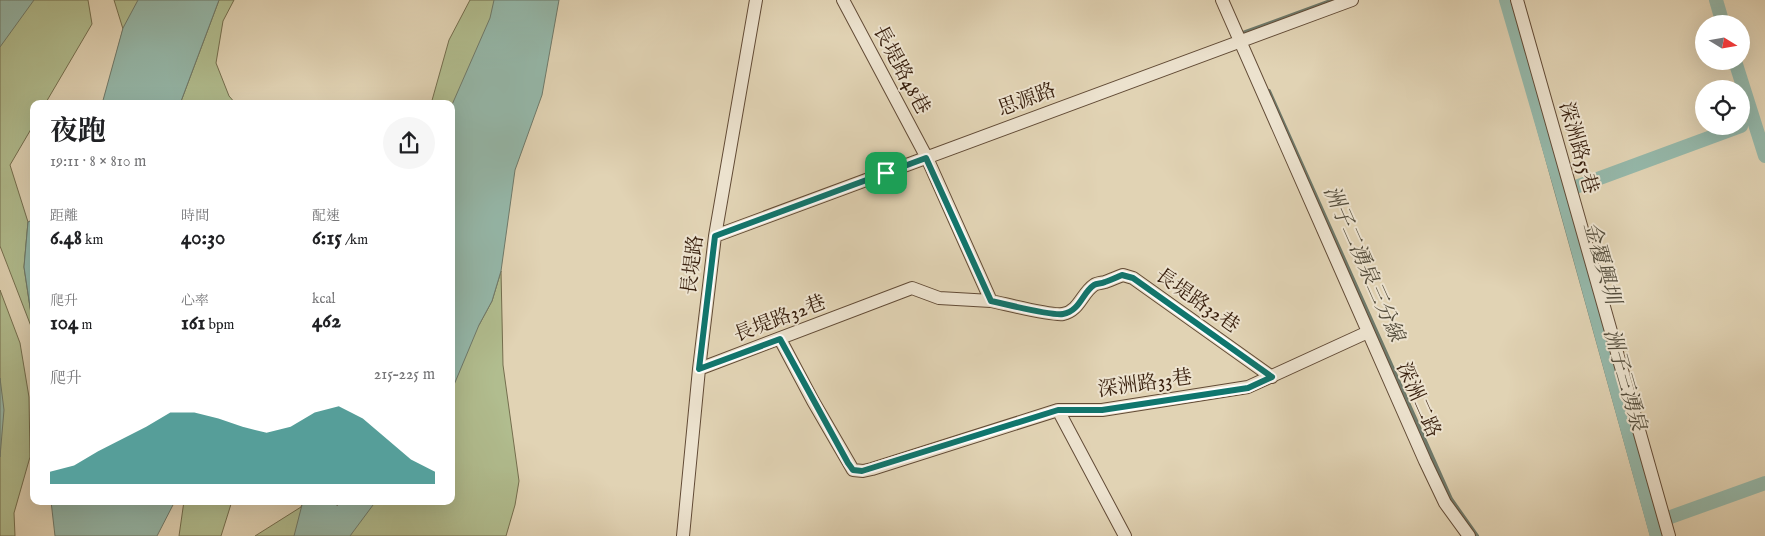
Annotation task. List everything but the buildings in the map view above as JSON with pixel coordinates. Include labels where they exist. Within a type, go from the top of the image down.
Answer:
[{"type":"street","name":"長堤路","points":[[683,536],[699,369],[715,236],[756,0]]},
{"type":"street","name":"長堤路48巷","points":[[843,0],[926,158]]},
{"type":"street","name":"深洲二路","points":[[1222,0],[1445,503],[1469,536]]},
{"type":"street","name":"思源路","points":[[715,236],[1352,0]]},
{"type":"street","name":"深洲路55巷","points":[[1517,0],[1669,536]]},
{"type":"street","points":[[926,158],[991,301]]},
{"type":"street","name":"長堤路32巷","points":[[699,369],[912,288],[939,298],[991,301],[1064,314],[1082,301],[1088,290],[1095,284],[1122,275],[1133,278],[1272,377]]},
{"type":"street","name":"深洲路33巷","points":[[780,339],[853,470],[862,471],[1058,410],[1102,410],[1248,388],[1368,332]]},
{"type":"street","points":[[1058,410],[1125,536]]},
{"type":"green space","points":[[0,0],[88,0],[92,24],[47,100],[30,100],[30,131],[10,165],[28,222],[24,267],[30,307],[30,324],[0,246]]},
{"type":"green space","points":[[114,0],[149,0],[105,97],[123,29]]},
{"type":"green space","points":[[219,0],[234,0],[223,21],[216,63],[229,96],[232,100],[182,100]]},
{"type":"green space","points":[[470,0],[509,0],[455,293],[455,100],[432,100],[449,40]]},
{"type":"green space","points":[[501,271],[503,365],[519,481],[515,505],[506,536],[341,536],[360,505],[455,505],[455,355],[479,325],[492,301]]},
{"type":"green space","points":[[0,290],[20,343],[29,397],[30,457],[14,513],[15,536],[0,536]]},
{"type":"green space","points":[[183,505],[231,505],[221,536],[179,536]]},
{"type":"green space","points":[[302,505],[338,505],[316,536],[255,536]]},
{"type":"shaded area","points":[[0,0],[34,0],[0,47]]},
{"type":"shaded area","points":[[138,0],[219,0],[182,100],[103,100],[123,28]]},
{"type":"shaded area","points":[[494,0],[559,0],[542,95],[515,170],[501,271],[492,301],[479,325],[455,382],[454,100],[490,18]]},
{"type":"shaded area","points":[[30,221],[30,307],[24,267],[28,222]]},
{"type":"shaded area","points":[[0,378],[4,410],[0,457]]},
{"type":"shaded area","points":[[51,505],[173,505],[157,536],[55,536]]},
{"type":"shaded area","points":[[302,505],[373,505],[350,536],[294,536]]},
{"type":"waterway","points":[[1243,33],[1333,0]]},
{"type":"waterway","name":"洲子三湧泉","points":[[1503,0],[1652,536]]},
{"type":"waterway","name":"金覆興圳","points":[[1506,0],[1562,192],[1657,536]]},
{"type":"waterway","points":[[1716,0],[1720,15]]},
{"type":"waterway","points":[[1738,70],[1765,156]]},
{"type":"waterway","name":"洲子二湧泉三分線","points":[[1269,91],[1451,499],[1477,536]]},
{"type":"waterway","points":[[1562,192],[1717,135]]},
{"type":"waterway","points":[[1654,523],[1765,483]]},
{"type":"route","points":[[926,158],[991,301],[1064,314],[1082,301],[1088,290],[1095,284],[1122,275],[1133,278],[1272,377],[1248,388],[1102,410],[1058,410],[872,469],[853,470],[780,339],[699,369],[715,236],[886,173],[926,158]]}]
